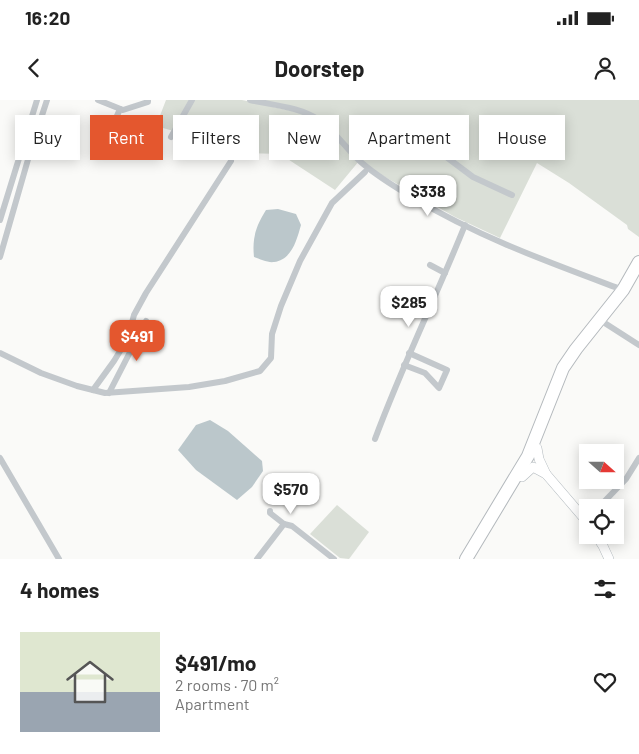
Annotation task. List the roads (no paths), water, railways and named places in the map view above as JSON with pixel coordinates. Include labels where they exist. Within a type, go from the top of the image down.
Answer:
[{"type":"highway","points":[[625,292],[639,262]]},
{"type":"highway","points":[[473,559],[537,448],[568,375],[603,322],[639,275]]},
{"type":"highway","points":[[466,559],[528,456],[563,368],[576,348],[603,322]]},
{"type":"main road","points":[[537,448],[539,460],[546,474],[579,512]]},
{"type":"main road","points":[[522,477],[533,467],[546,474]]},
{"type":"main road","points":[[602,544],[609,559]]},
{"type":"street","points":[[0,220],[37,100]]},
{"type":"street","points":[[0,257],[47,100]]},
{"type":"street","points":[[98,100],[123,110],[148,102],[148,100]]},
{"type":"street","points":[[171,137],[192,100]]},
{"type":"street","points":[[250,100],[301,112],[318,120],[361,163],[376,174],[413,198],[465,225],[518,250],[625,292]]},
{"type":"street","points":[[117,115],[120,109]]},
{"type":"street","points":[[451,160],[473,177],[512,195]]},
{"type":"street","points":[[93,390],[128,338],[134,316],[146,293],[231,161]]},
{"type":"street","points":[[0,353],[41,373],[108,393],[189,387],[225,381],[260,371],[272,358],[272,334],[281,306],[300,261],[332,202],[365,172]]},
{"type":"street","points":[[375,439],[404,365],[465,225]]},
{"type":"street","points":[[430,265],[445,273]]},
{"type":"street","points":[[108,393],[146,321]]},
{"type":"street","points":[[603,322],[639,345]]},
{"type":"street","points":[[404,365],[425,373],[439,388],[447,370],[410,353]]},
{"type":"street","points":[[0,458],[59,559]]},
{"type":"street","points":[[607,499],[626,479],[639,458]]},
{"type":"street","points":[[270,511],[284,524],[292,526],[334,559]]},
{"type":"street","points":[[257,559],[284,524]]}]
